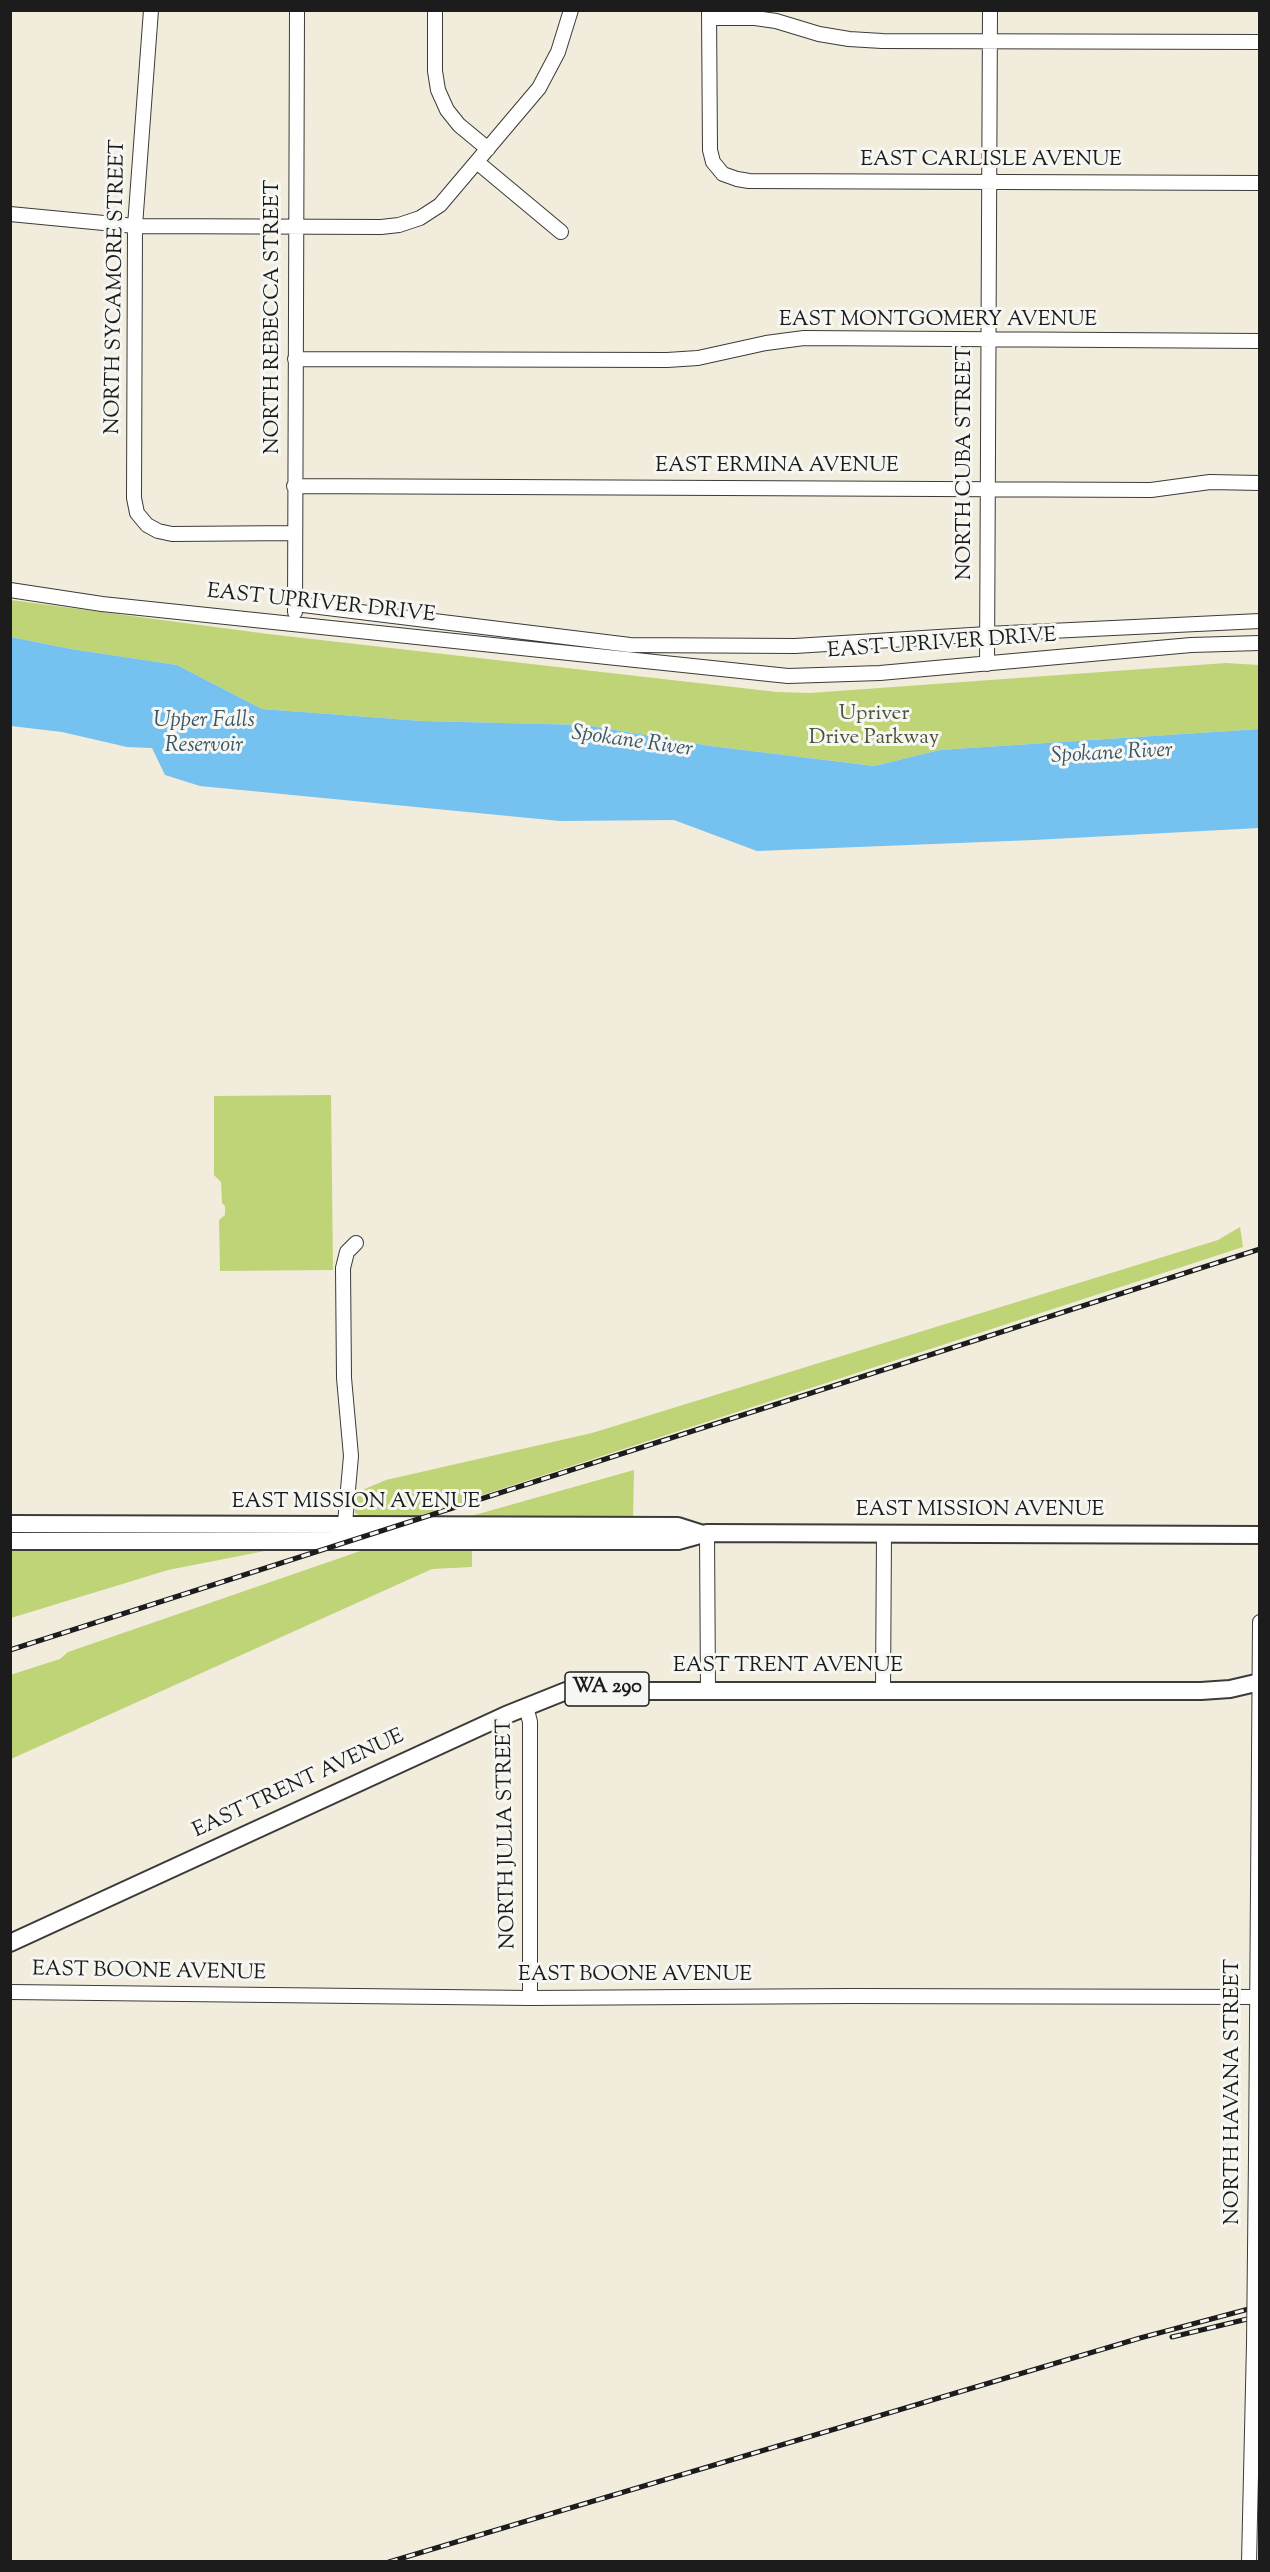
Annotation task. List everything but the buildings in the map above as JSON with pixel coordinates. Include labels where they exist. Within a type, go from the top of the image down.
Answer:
[{"type":"main road","name":"EAST MISSION AVENUE","points":[[10,1524],[678,1526],[703,1533],[1260,1535]]},
{"type":"main road","name":"EAST MISSION AVENUE","points":[[10,1541],[678,1541],[703,1533]]},
{"type":"main road","name":"EAST TRENT AVENUE","points":[[10,1943],[557,1693],[577,1689],[1201,1691],[1230,1689],[1259,1682]]},
{"type":"street","name":"NORTH SYCAMORE STREET","points":[[151,10],[135,226],[134,498],[137,513],[147,525],[158,531],[172,534],[295,533]]},
{"type":"street","name":"NORTH REBECCA STREET","points":[[295,623],[297,10]]},
{"type":"street","points":[[435,10],[435,70],[438,90],[447,110],[459,125],[488,149]]},
{"type":"street","points":[[10,214],[135,226],[381,227],[399,225],[420,218],[440,205],[539,88],[558,52],[571,10]]},
{"type":"street","name":"NORTH CUBA STREET","points":[[987,664],[990,10]]},
{"type":"street","points":[[710,14],[777,21],[819,34],[849,39],[1260,42]]},
{"type":"street","name":"EAST CARLISLE AVENUE","points":[[710,14],[710,150],[713,162],[723,174],[749,181],[1260,183]]},
{"type":"street","points":[[477,162],[561,232]]},
{"type":"street","name":"EAST MONTGOMERY AVENUE","points":[[295,359],[667,360],[698,358],[766,343],[804,338],[1260,341]]},
{"type":"street","name":"EAST ERMINA AVENUE","points":[[294,486],[1151,490],[1210,482],[1260,483]]},
{"type":"street","name":"EAST UPRIVER DRIVE","points":[[10,590],[102,604],[788,676],[880,674],[1191,645],[1260,643]]},
{"type":"street","name":"EAST UPRIVER DRIVE","points":[[295,604],[630,645],[795,646],[1260,621]]},
{"type":"street","points":[[627,659],[630,645]]},
{"type":"street","points":[[344,1542],[351,1456],[344,1378],[343,1268],[347,1252],[356,1243]]},
{"type":"street","points":[[703,1533],[708,1690]]},
{"type":"street","points":[[883,1690],[884,1534]]},
{"type":"street","name":"NORTH HAVANA STREET","points":[[1249,2562],[1258,1997],[1260,1622]]},
{"type":"street","name":"NORTH JULIA STREET","points":[[526,1706],[530,1722],[530,1998]]},
{"type":"street","name":"EAST BOONE AVENUE","points":[[10,1992],[530,1998],[1258,1997]]},
{"type":"green space","name":"Upriver Drive Parkway","points":[[11,600],[268,634],[777,692],[810,693],[1226,663],[1259,665],[1259,729],[940,750],[874,766],[711,746],[585,725],[422,721],[262,709],[177,665],[71,649],[11,637]]},
{"type":"green space","points":[[331,1095],[333,1270],[220,1271],[219,1220],[225,1215],[225,1206],[222,1203],[221,1182],[214,1175],[214,1096]]},
{"type":"green space","points":[[1240,1227],[1243,1247],[412,1518],[365,1518],[355,1513],[355,1493],[386,1480],[592,1433],[1218,1240]]},
{"type":"green space","points":[[634,1470],[633,1519],[457,1520]]},
{"type":"green space","points":[[11,1548],[275,1549],[168,1570],[11,1618]]},
{"type":"green space","points":[[369,1548],[472,1549],[472,1567],[432,1569],[11,1759],[10,1675],[60,1659],[68,1652]]},
{"type":"water","name":"Upper Falls Reservoir","points":[[11,637],[71,649],[177,665],[262,709],[422,721],[585,725],[711,746],[874,766],[940,750],[1259,729],[1259,828],[757,851],[674,820],[560,821],[200,786],[165,775],[152,748],[127,747],[62,732],[11,726]]},
{"type":"railway","points":[[10,1650],[1260,1249]]},
{"type":"railway","points":[[389,2562],[1140,2338],[1260,2306]]},
{"type":"railway","points":[[1172,2337],[1260,2316]]},
{"type":"water label","name":"Spokane River","points":[[632,743]]},
{"type":"water label","name":"Spokane River","points":[[1112,755]]}]
